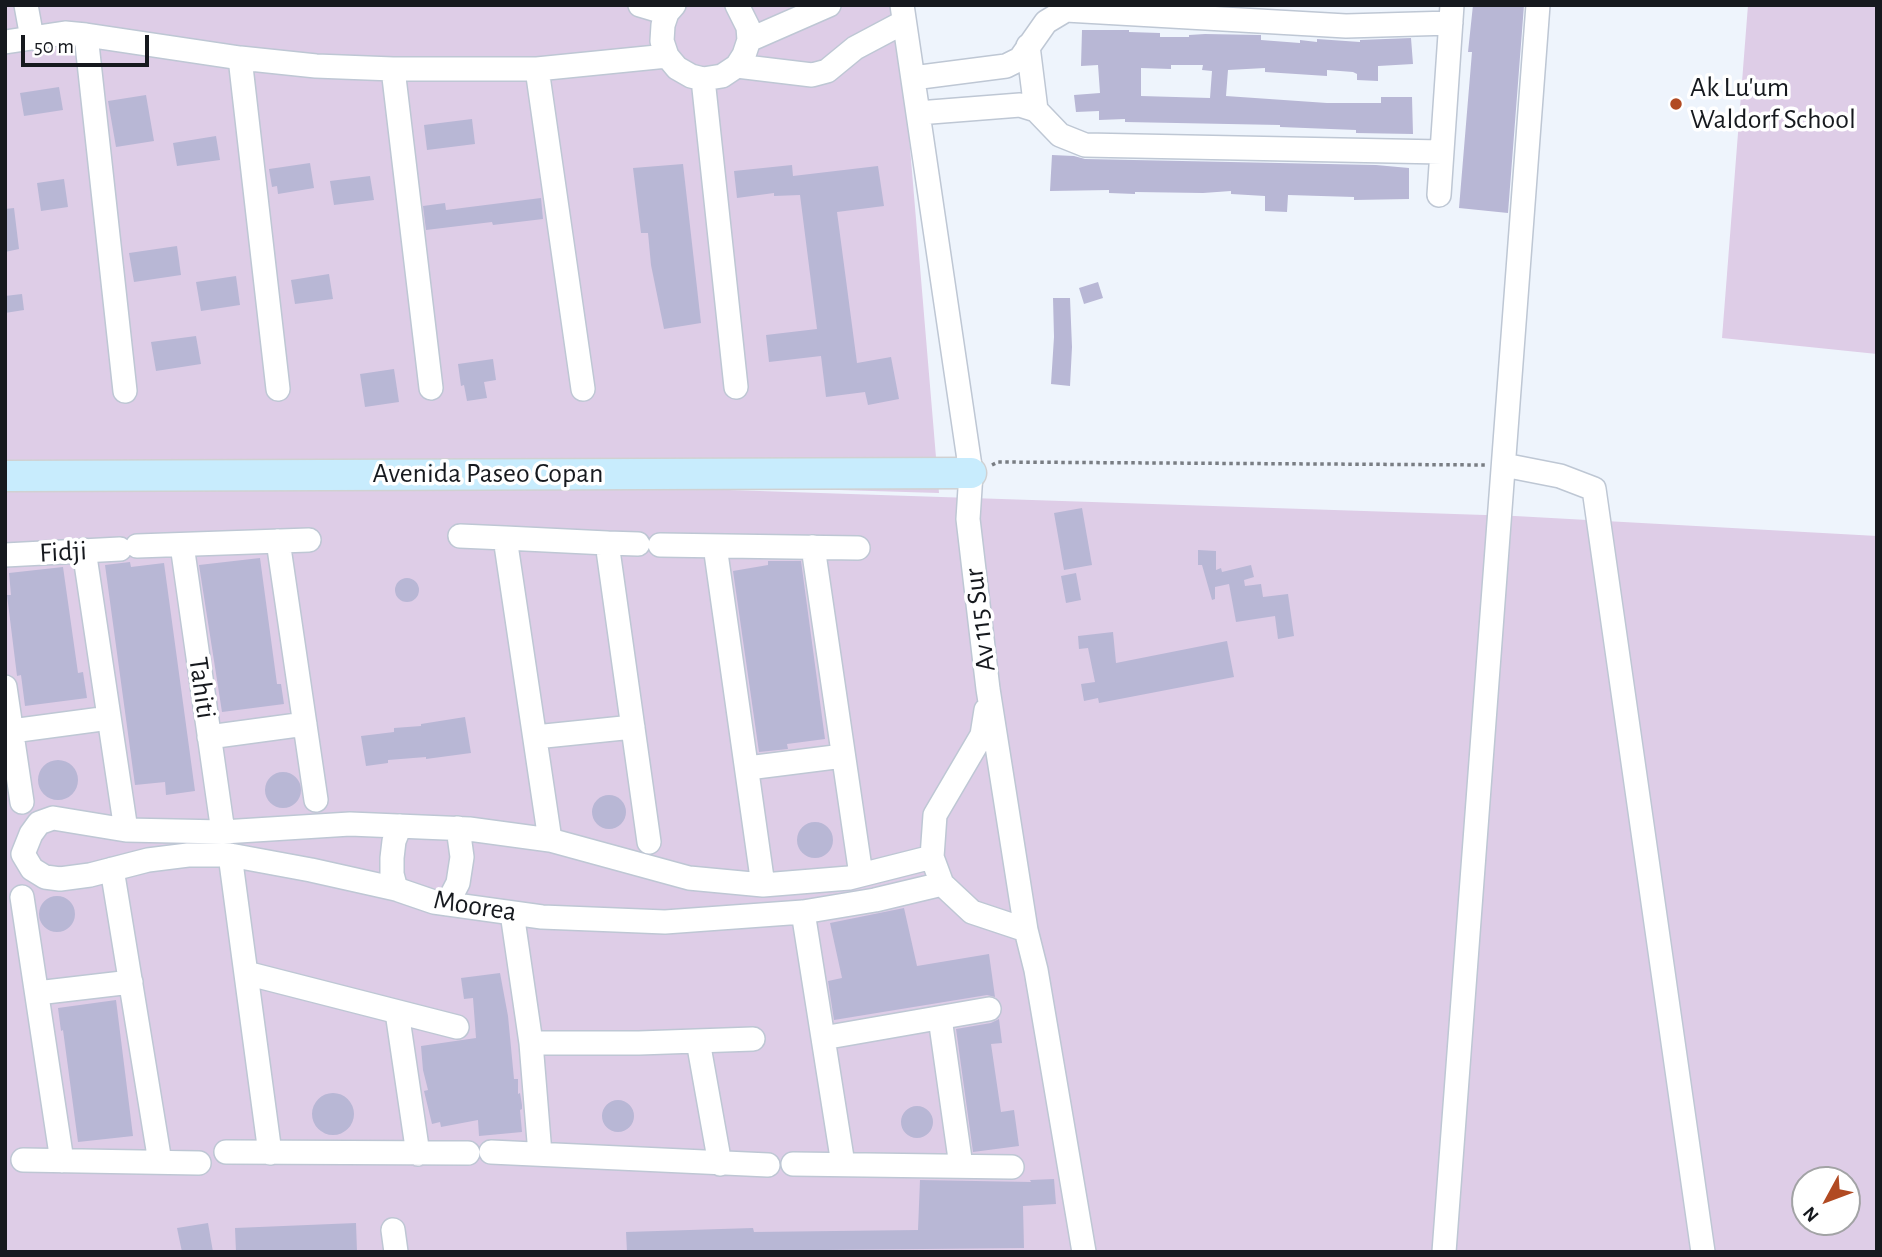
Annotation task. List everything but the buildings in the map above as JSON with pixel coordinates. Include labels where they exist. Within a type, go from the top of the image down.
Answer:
[{"type":"main road","name":"Avenida Paseo Copan","points":[[5,476],[971,473]]},
{"type":"street","points":[[26,5],[32,38]]},
{"type":"street","points":[[640,5],[671,9],[663,25],[662,41],[667,56],[677,68],[703,79],[722,76],[737,65],[744,55],[749,40],[748,27],[737,5]]},
{"type":"street","points":[[749,40],[829,5]]},
{"type":"street","points":[[1444,1252],[1538,5]]},
{"type":"street","points":[[913,78],[1006,66],[1020,59],[1046,22],[1066,10],[1346,26],[1451,14],[1439,195]]},
{"type":"street","points":[[737,65],[812,75],[827,71],[855,47],[903,14]]},
{"type":"street","name":"Av 115 Sur","points":[[903,14],[971,473],[968,519],[988,690],[1026,930],[1036,970],[1082,1242]]},
{"type":"street","points":[[5,42],[65,33],[240,58],[316,66],[393,69],[537,69],[667,56]]},
{"type":"street","points":[[86,35],[125,391]]},
{"type":"street","points":[[1028,46],[1036,110]]},
{"type":"street","points":[[240,58],[278,389]]},
{"type":"street","points":[[393,69],[431,388]]},
{"type":"street","points":[[537,69],[583,389]]},
{"type":"street","points":[[703,79],[736,387]]},
{"type":"street","points":[[918,113],[1020,105],[1036,110],[1060,135],[1084,145],[1442,152]]},
{"type":"street","points":[[1504,465],[1560,475],[1594,489],[1703,1252]]},
{"type":"street","points":[[460,536],[607,543],[858,548]]},
{"type":"street","points":[[505,538],[550,840]]},
{"type":"street","name":"Fidji","points":[[5,555],[309,540]]},
{"type":"street","points":[[278,541],[316,800]]},
{"type":"street","points":[[607,543],[649,842]]},
{"type":"street","name":"Tahiti","points":[[182,545],[223,832]]},
{"type":"street","points":[[715,545],[763,885]]},
{"type":"street","points":[[813,547],[843,755],[875,900]]},
{"type":"street","points":[[84,550],[126,830]]},
{"type":"street","points":[[5,687],[22,802]]},
{"type":"street","points":[[988,690],[982,735],[935,816],[932,857],[942,884],[972,912],[1026,930]]},
{"type":"street","points":[[12,732],[109,718]]},
{"type":"street","points":[[209,737],[305,724]]},
{"type":"street","points":[[536,737],[633,727]]},
{"type":"street","points":[[748,768],[843,755]]},
{"type":"street","points":[[14,855],[39,823],[53,818],[126,830],[223,832],[350,824],[457,828],[550,840],[689,878],[763,885],[849,878],[932,857]]},
{"type":"street","points":[[396,889],[392,858],[394,841],[400,826]]},
{"type":"street","points":[[447,904],[457,883],[462,857],[457,828]]},
{"type":"street","name":"Moorea","points":[[14,855],[45,877],[60,879],[148,860],[188,855],[230,855],[396,889],[447,904],[542,917],[664,922],[803,912],[875,900],[942,884]]},
{"type":"street","points":[[230,855],[270,1153]]},
{"type":"street","points":[[112,869],[160,1162]]},
{"type":"street","points":[[22,897],[62,1161]]},
{"type":"street","points":[[803,912],[843,1164]]},
{"type":"street","points":[[512,913],[531,1043],[540,1154]]},
{"type":"street","points":[[246,974],[457,1027]]},
{"type":"street","points":[[37,993],[131,982]]},
{"type":"street","points":[[823,1038],[989,1009]]},
{"type":"street","points":[[397,1012],[418,1154]]},
{"type":"street","points":[[940,1018],[961,1166]]},
{"type":"street","points":[[531,1043],[753,1040]]},
{"type":"street","points":[[698,1041],[720,1164]]},
{"type":"street","points":[[226,1152],[468,1153]]},
{"type":"street","points":[[491,1152],[768,1165]]},
{"type":"street","points":[[23,1160],[199,1163]]},
{"type":"street","points":[[793,1164],[1012,1167]]},
{"type":"path","points":[[971,473],[998,462],[1504,465]]},
{"type":"shaded area","points":[[5,5],[898,5],[939,493],[5,465]]},
{"type":"shaded area","points":[[1748,5],[1877,5],[1877,354],[1722,338]]},
{"type":"shaded area","points":[[5,466],[1515,516],[1877,536],[1877,1252],[5,1252]]},
{"type":"place","name":"Ak Lu'um Waldorf School","points":[[1676,104]]}]
